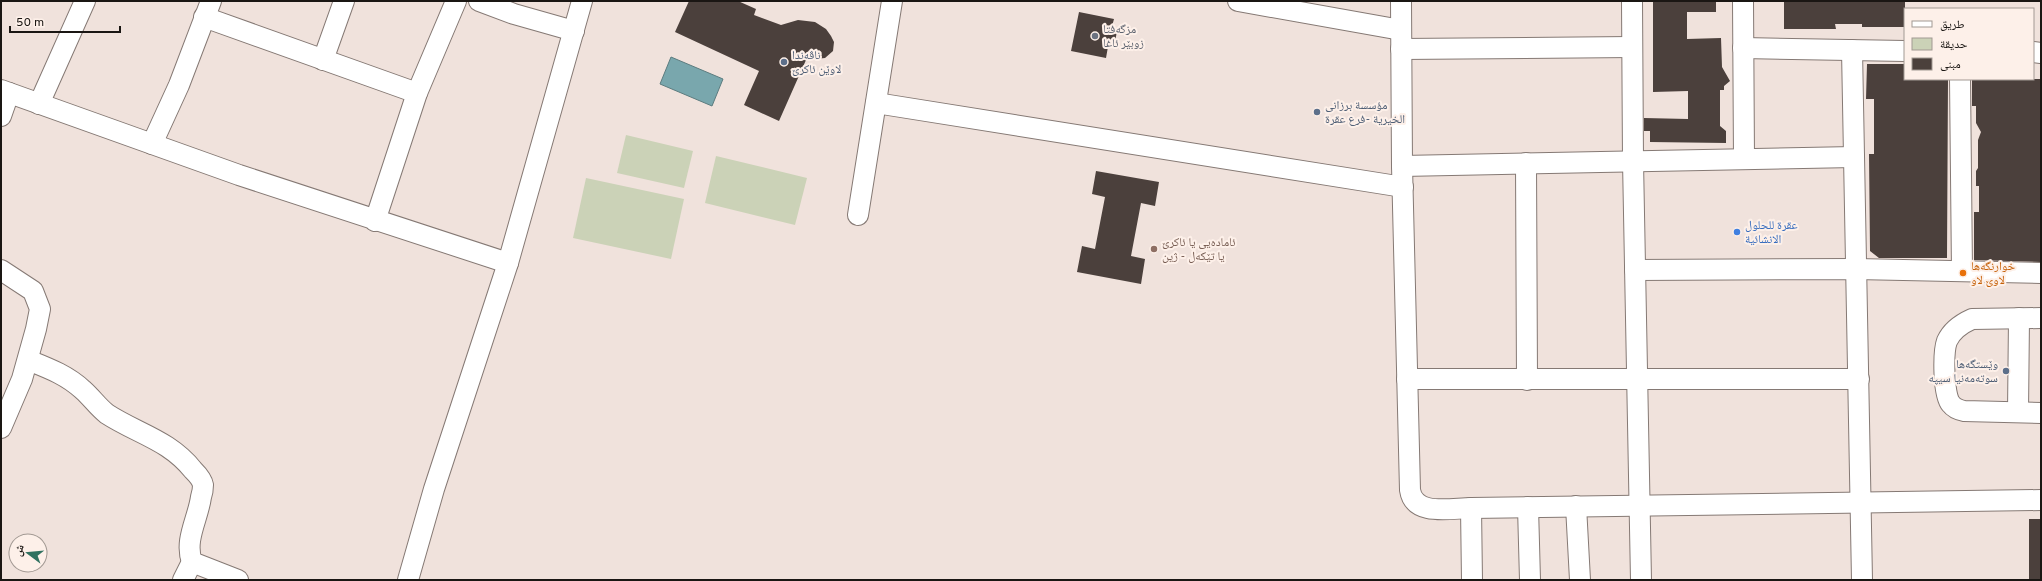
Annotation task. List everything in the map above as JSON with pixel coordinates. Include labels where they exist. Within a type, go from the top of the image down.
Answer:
[{"type":"street","points":[[39,104],[85,1]]},
{"type":"street","points":[[323,60],[344,1]]},
{"type":"street","points":[[375,221],[417,93],[456,1]]},
{"type":"street","points":[[479,1],[514,14],[574,31]]},
{"type":"street","points":[[408,580],[439,474],[508,263],[582,1]]},
{"type":"street","points":[[858,215],[892,1]]},
{"type":"street","points":[[1238,1],[1270,4],[1401,40],[1632,47]]},
{"type":"street","points":[[1401,1],[1402,166],[1410,490],[1413,500],[1421,507],[1471,508],[2041,500]]},
{"type":"street","points":[[1632,1],[1633,161],[1641,580]]},
{"type":"street","points":[[1743,1],[1744,159]]},
{"type":"street","points":[[152,144],[179,85],[208,9],[323,60],[417,93]]},
{"type":"street","points":[[1743,48],[1904,51]]},
{"type":"street","points":[[1852,50],[1862,580]]},
{"type":"street","points":[[1960,80],[1962,272]]},
{"type":"street","points":[[1,116],[5,91],[152,144],[375,221],[508,263]]},
{"type":"street","points":[[876,103],[1403,187]]},
{"type":"street","points":[[1402,166],[1854,157]]},
{"type":"street","points":[[1526,163],[1527,380]]},
{"type":"street","points":[[1635,270],[1856,269],[2041,273]]},
{"type":"street","points":[[1,270],[33,291],[40,309],[22,379],[1,428]]},
{"type":"street","points":[[2018,412],[2019,318]]},
{"type":"street","points":[[2041,318],[1972,319],[1962,323],[1953,330],[1944,350],[1946,394],[1954,407],[1964,411],[2041,413]]},
{"type":"street","points":[[28,360],[62,374],[83,390],[100,408],[118,421],[162,442],[186,460],[203,485],[200,508],[188,552],[192,562],[238,580]]},
{"type":"street","points":[[1407,380],[1859,379]]},
{"type":"street","points":[[1576,506],[1580,580]]},
{"type":"street","points":[[1528,507],[1530,580]]},
{"type":"street","points":[[1471,508],[1472,580]]},
{"type":"street","points":[[183,580],[192,562]]},
{"type":"green space","points":[[626,135],[693,151],[684,188],[617,173]]},
{"type":"green space","points":[[716,156],[807,178],[795,225],[705,203]]},
{"type":"green space","points":[[586,178],[684,199],[671,259],[573,238]]},
{"type":"water","points":[[671,57],[723,79],[712,106],[660,84]]},
{"type":"building","name":"ناڤەندا لاوێن ئاکرێ","points":[[689,1],[738,1],[756,9],[754,15],[781,25],[798,20],[815,22],[826,29],[831,36],[834,42],[833,51],[825,58],[806,60],[779,121],[744,105],[759,71],[675,32]]},
{"type":"building","points":[[1653,1],[1716,1],[1716,12],[1687,12],[1687,39],[1721,38],[1722,67],[1730,81],[1724,86],[1724,90],[1720,90],[1720,126],[1726,131],[1726,143],[1650,142],[1650,131],[1644,131],[1644,118],[1688,119],[1688,91],[1653,92]]},
{"type":"building","points":[[1784,1],[1905,1],[1904,27],[1862,27],[1862,24],[1835,24],[1836,29],[1784,29]]},
{"type":"building","name":"مزگەفتا زوبێر ئاغا","points":[[1079,12],[1114,19],[1111,30],[1117,31],[1115,42],[1109,41],[1106,58],[1071,51]]},
{"type":"building","points":[[1867,64],[1904,64],[1904,80],[1948,80],[1947,258],[1879,258],[1870,251],[1869,154],[1874,154],[1874,99],[1866,99]]},
{"type":"building","points":[[2041,79],[2041,262],[1974,260],[1974,212],[1979,212],[1979,186],[1976,186],[1976,171],[1978,168],[1978,140],[1981,132],[1976,123],[1976,106],[1972,106],[1972,80]]},
{"type":"building","points":[[1096,171],[1159,182],[1155,206],[1141,203],[1131,256],[1145,259],[1141,284],[1077,272],[1082,246],[1095,249],[1105,197],[1092,194]]},
{"type":"building","points":[[2029,519],[2041,519],[2041,580],[2029,580]]},
{"type":"place","name":"مزگەفتا زوبێر ئاغا","points":[[1095,36]]},
{"type":"place","name":"ناڤەندا لاوێن ئاکرێ","points":[[784,62]]},
{"type":"place","name":"مؤسسة برزانى الخيرية -فرع عقرة","points":[[1317,112]]},
{"type":"place","name":"عقرة للحلول الانشائیة","points":[[1737,232]]},
{"type":"place","name":"ئامادەیی یا ئاکرێ یا تێکەل - ژین","points":[[1154,249]]},
{"type":"place","name":"خوارنگەھا لاوێ لاو","points":[[1963,273]]},
{"type":"place","name":"وێستگەها سوتەمەنیا سیپە","points":[[2006,371]]}]
